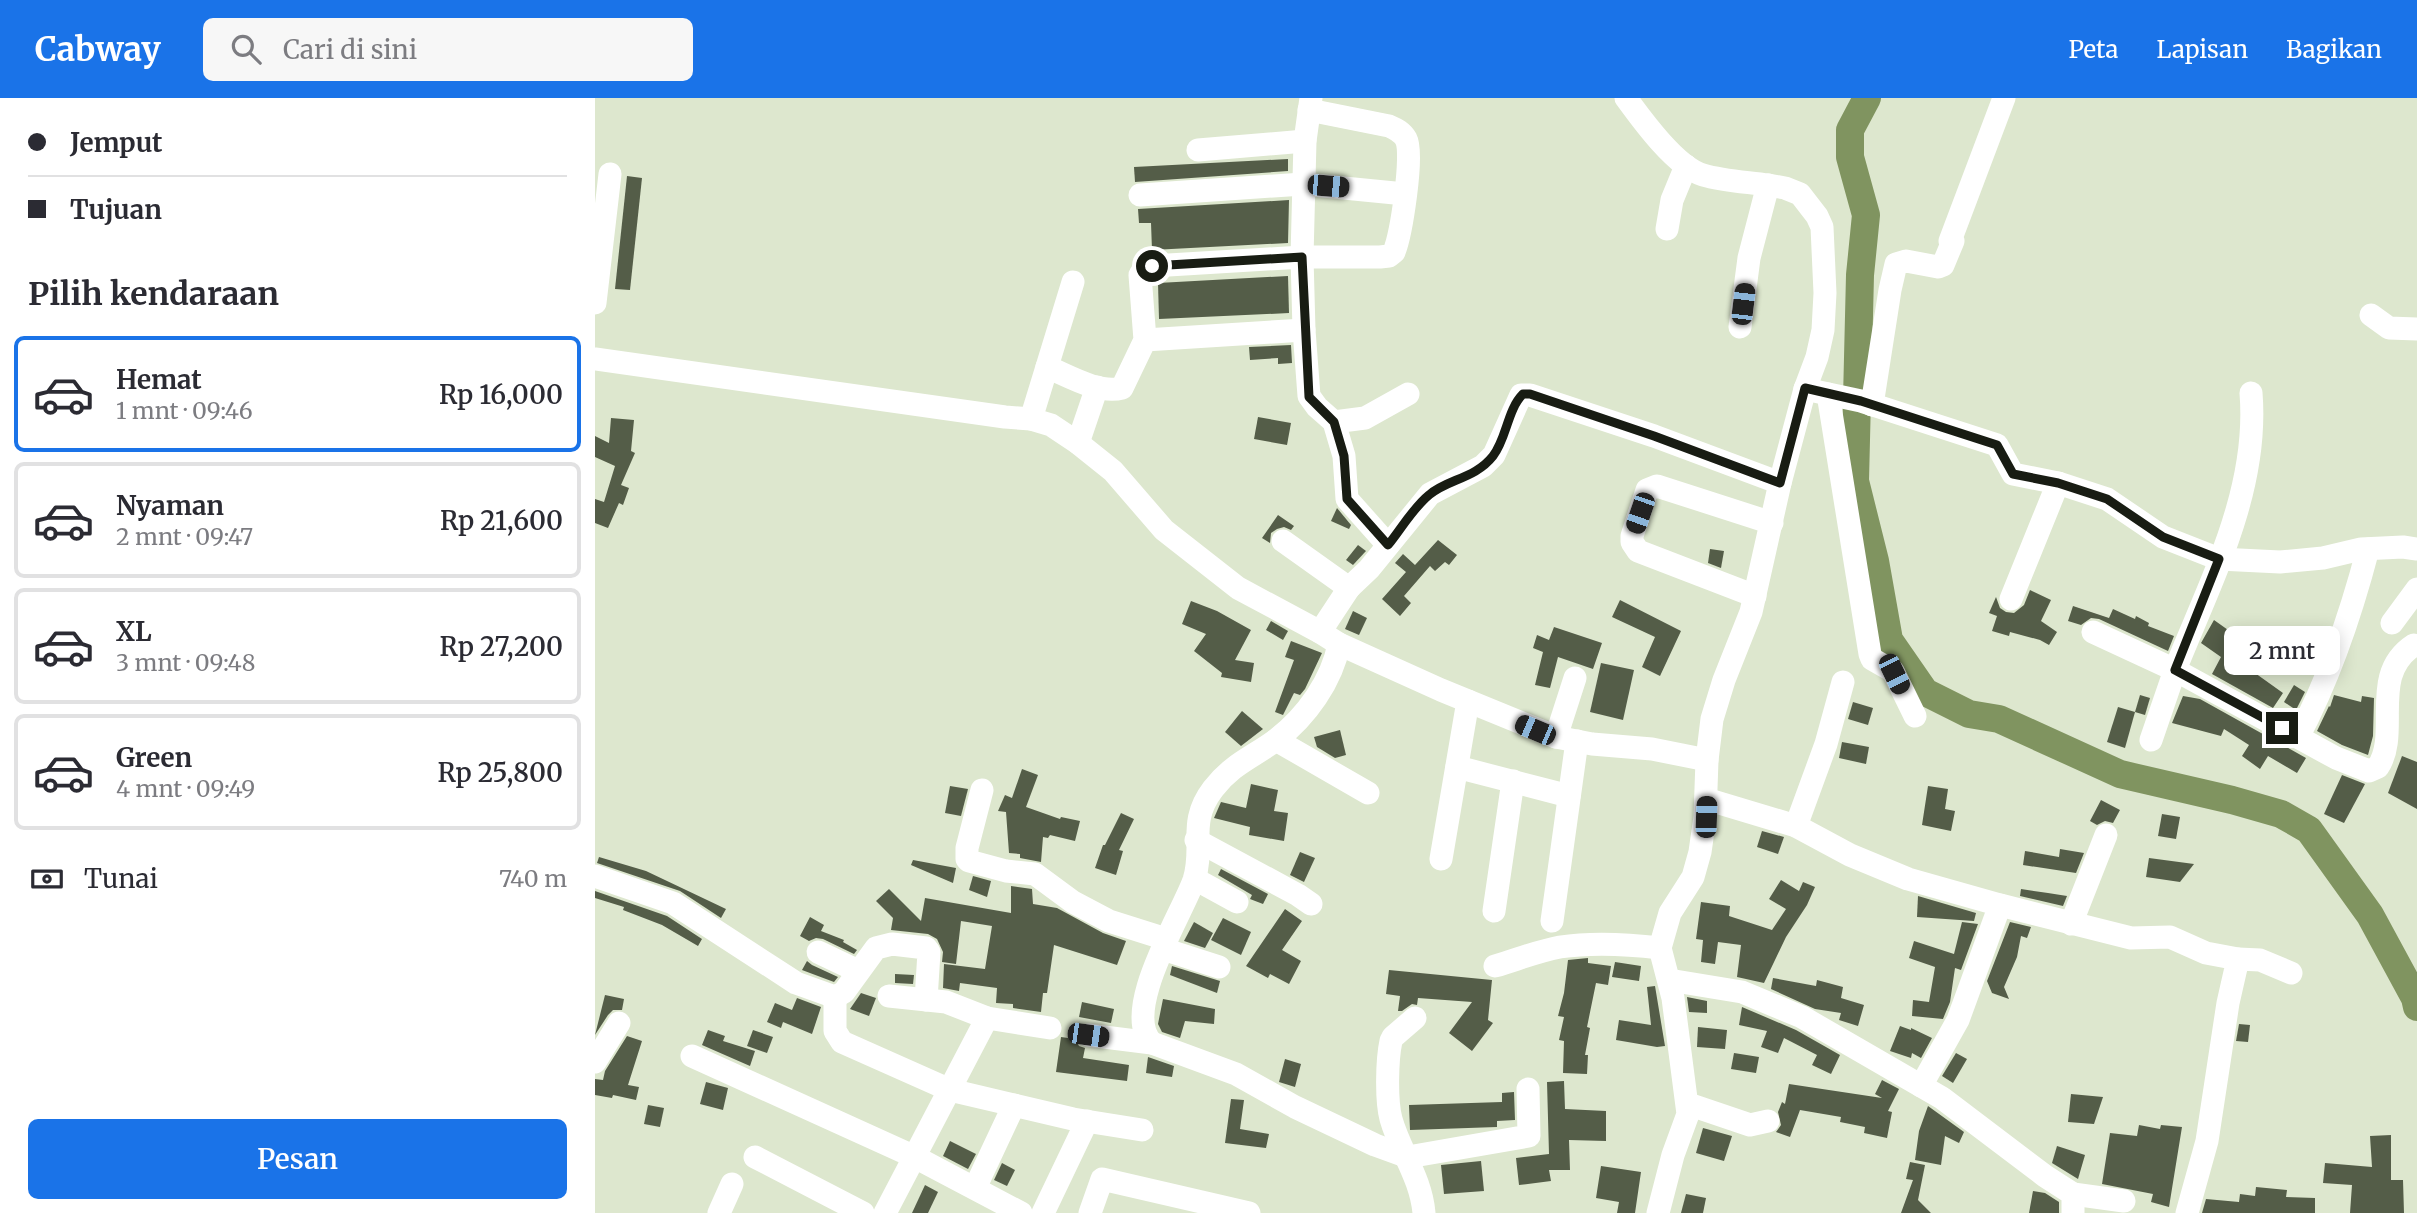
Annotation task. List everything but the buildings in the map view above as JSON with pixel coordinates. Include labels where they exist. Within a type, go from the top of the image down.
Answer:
[{"type":"street","points":[[1626,98],[1647,127],[1686,166],[1701,175],[1785,188],[1800,194],[1822,227],[1825,293],[1823,330],[1817,357],[1805,388],[1780,483],[1755,596],[1747,625],[1717,702],[1707,760],[1704,832],[1695,870],[1670,913],[1660,948],[1669,980],[1688,1104],[1686,1122],[1658,1213]]},
{"type":"street","points":[[1867,403],[1896,264],[1903,261],[1938,267],[1943,265],[2004,98]]},
{"type":"street","points":[[1047,368],[1097,387],[1114,390],[1122,387],[1145,340],[1140,275],[1144,269],[1152,266],[1302,257],[1389,256],[1397,246],[1409,154],[1407,141],[1401,131],[1310,104],[1303,184],[1302,257],[1304,330],[1309,397],[1334,422],[1344,456],[1347,499],[1388,545]]},
{"type":"street","points":[[1198,150],[1305,141]]},
{"type":"street","points":[[1667,229],[1672,200],[1686,166]]},
{"type":"street","points":[[595,303],[610,174]]},
{"type":"street","points":[[1140,195],[1303,184],[1405,194]]},
{"type":"street","points":[[1740,327],[1749,258],[1768,185]]},
{"type":"street","points":[[1031,419],[1073,282]]},
{"type":"street","points":[[2371,315],[2389,328],[2417,330]]},
{"type":"street","points":[[1145,340],[1304,330]]},
{"type":"street","points":[[595,359],[1031,419],[1051,425],[1113,471],[1164,530],[1238,588],[1330,638],[1468,701],[1566,739],[1639,747],[1707,760]]},
{"type":"street","points":[[1078,443],[1097,387]]},
{"type":"street","points":[[1805,388],[1867,403],[1997,445],[2013,474],[2058,483],[2107,499],[2163,537],[2219,559],[2280,562],[2323,558],[2368,549],[2417,549]]},
{"type":"street","points":[[2151,740],[2244,485],[2251,451],[2251,393]]},
{"type":"street","points":[[1334,422],[1365,418],[1408,394]]},
{"type":"street","points":[[1152,1044],[1145,1032],[1143,1015],[1151,978],[1195,878],[1196,840],[1202,806],[1214,788],[1245,759],[1276,740],[1316,697],[1334,664],[1330,638],[1349,588],[1369,569],[1430,494],[1483,467],[1494,455],[1513,408],[1523,394],[1530,394],[1654,436],[1780,483]]},
{"type":"street","points":[[1831,395],[1870,654],[1872,659],[1893,671],[1915,716]]},
{"type":"street","points":[[2011,599],[2058,483]]},
{"type":"street","points":[[1755,596],[1638,551],[1632,542],[1632,536],[1647,490],[1657,486],[1772,523]]},
{"type":"street","points":[[1283,541],[1349,588]]},
{"type":"street","points":[[2298,737],[2336,654],[2368,549]]},
{"type":"street","points":[[2392,623],[2417,589]]},
{"type":"street","points":[[2093,632],[2175,670],[2336,758],[2369,771],[2378,767],[2385,752],[2390,680],[2405,651],[2417,646]]},
{"type":"street","points":[[1552,921],[1569,796],[1566,739],[1575,678]]},
{"type":"street","points":[[1795,826],[1826,744],[1843,682]]},
{"type":"street","points":[[1441,859],[1468,701]]},
{"type":"street","points":[[1276,740],[1367,793]]},
{"type":"street","points":[[1457,767],[1569,796]]},
{"type":"street","points":[[1494,911],[1513,782]]},
{"type":"street","points":[[982,790],[967,848],[969,861],[1006,871],[1035,874],[1073,902],[1109,921],[1219,967]]},
{"type":"street","points":[[1706,799],[1795,826],[1850,855],[1908,879],[2131,938],[2170,937],[2210,955],[2260,960],[2291,974]]},
{"type":"street","points":[[2071,924],[2106,835]]},
{"type":"street","points":[[1196,840],[1311,904]]},
{"type":"street","points":[[595,876],[673,903],[796,983],[835,997],[844,992],[872,951],[883,945],[926,948],[929,952],[926,1000]]},
{"type":"street","points":[[1195,878],[1237,902]]},
{"type":"street","points":[[1921,1086],[1954,1030],[2000,905]]},
{"type":"street","points":[[1495,966],[1556,948],[1576,945],[1624,944],[1660,948]]},
{"type":"street","points":[[818,952],[858,971]]},
{"type":"street","points":[[2187,1213],[2207,1140],[2228,1003],[2238,959]]},
{"type":"street","points":[[1669,980],[1742,992],[1802,1017],[1942,1098],[2045,1176],[2073,1203],[2124,1201]]},
{"type":"street","points":[[889,996],[946,1002],[987,1018],[1049,1028]]},
{"type":"street","points":[[835,997],[835,1031],[842,1042],[950,1090],[1087,1121],[1142,1130]]},
{"type":"street","points":[[885,1213],[987,1018]]},
{"type":"street","points":[[1415,1018],[1393,1037],[1389,1055],[1390,1117],[1408,1157],[1424,1213]]},
{"type":"street","points":[[595,1062],[619,1023]]},
{"type":"street","points":[[1088,1035],[1152,1044],[1235,1074],[1295,1107],[1408,1157],[1529,1136],[1528,1089]]},
{"type":"street","points":[[692,1056],[915,1157],[1021,1213]]},
{"type":"street","points":[[1688,1104],[1750,1125],[1768,1121]]},
{"type":"street","points":[[975,1188],[1014,1105]]},
{"type":"street","points":[[1043,1213],[1087,1121]]},
{"type":"street","points":[[755,1157],[863,1213]]},
{"type":"street","points":[[1090,1213],[1102,1179],[1194,1206],[1249,1213]]},
{"type":"street","points":[[719,1213],[732,1184]]},
{"type":"waterway","points":[[1867,98],[1850,130],[1850,157],[1866,215],[1860,275],[1855,481],[1875,561],[1889,640],[1925,692],[1969,714],[1999,719],[2120,774],[2281,814],[2309,830],[2370,915],[2415,998],[2417,1007]]},
{"type":"route","points":[[1152,266],[1302,257],[1309,397],[1334,422],[1344,456],[1345,493],[1350,505],[1388,545],[1430,494],[1483,467],[1494,455],[1513,408],[1523,394],[1530,394],[1654,436],[1780,483],[1805,388],[1861,401],[1997,445],[2013,474],[2058,483],[2107,499],[2163,537],[2219,559],[2175,670],[2282,728]]}]
